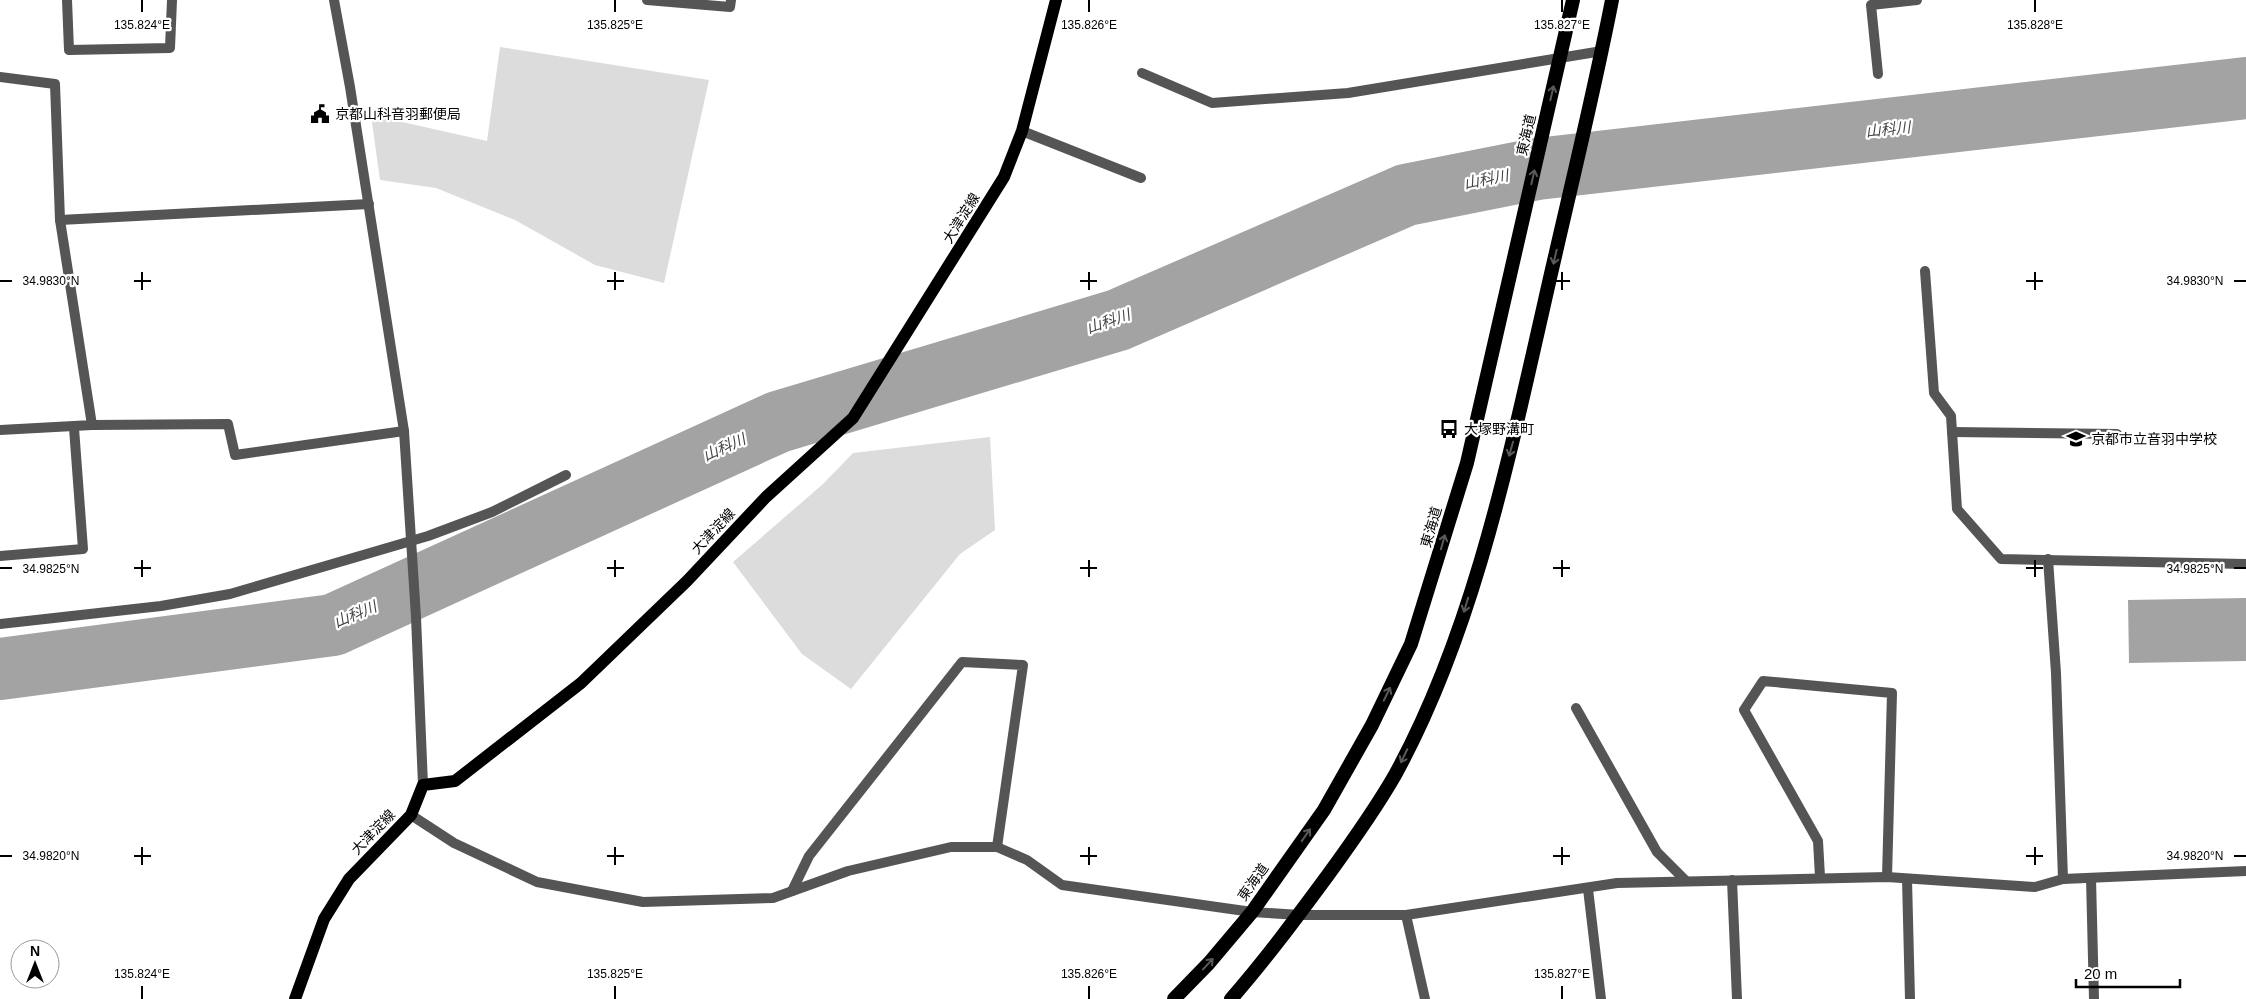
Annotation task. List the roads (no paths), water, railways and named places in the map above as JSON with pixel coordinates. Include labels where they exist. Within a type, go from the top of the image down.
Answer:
[{"type":"highway","name":"東海道","points":[[1174,999],[1209,963],[1252,912],[1324,810],[1372,725],[1411,644],[1466,463],[1573,0]]},
{"type":"highway","points":[[1231,999],[1269,955],[1366,822],[1395,774],[1420,724],[1445,662],[1464,609],[1514,436],[1612,0]]},
{"type":"main road","name":"大津淀線","points":[[295,999],[324,919],[349,879],[411,815],[423,785],[454,781],[581,683],[687,581],[766,497],[853,418],[1004,177],[1022,131],[1056,0]]},
{"type":"street","points":[[67,0],[70,50],[170,48],[172,0]]},
{"type":"street","points":[[334,0],[369,204],[404,430],[416,617],[423,785]]},
{"type":"street","points":[[647,0],[730,8],[731,0]]},
{"type":"street","points":[[1878,74],[1872,5],[1917,0]]},
{"type":"street","points":[[1142,73],[1212,103],[1348,93],[1602,51]]},
{"type":"street","points":[[0,77],[55,84],[60,220],[92,425]]},
{"type":"street","points":[[1022,131],[1141,178]]},
{"type":"street","points":[[60,220],[369,204]]},
{"type":"street","points":[[1925,271],[1934,393],[1951,416],[1957,509],[2001,559],[2246,564]]},
{"type":"street","points":[[0,430],[74,428],[92,425],[228,424],[235,455],[404,430]]},
{"type":"street","points":[[0,556],[83,549],[74,428]]},
{"type":"street","points":[[1952,432],[2116,434]]},
{"type":"street","points":[[0,624],[161,606],[230,594],[411,545],[428,536],[492,512],[566,475]]},
{"type":"street","points":[[2048,559],[2056,673],[2063,879]]},
{"type":"street","points":[[792,891],[809,856],[962,662],[1023,665],[997,847]]},
{"type":"street","points":[[1820,877],[1818,841],[1744,710],[1763,681],[1892,693],[1887,877]]},
{"type":"street","points":[[1576,708],[1657,852],[1686,881]]},
{"type":"street","points":[[411,815],[454,843],[537,882],[643,902],[773,898],[848,871],[951,847],[997,847],[1026,860],[1062,885],[1252,912],[1300,914],[1406,915],[1617,884],[1820,877],[1887,877],[1907,880],[2035,887],[2063,879],[2246,871]]},
{"type":"street","points":[[2092,878],[2094,999]]},
{"type":"street","points":[[1732,880],[1737,999]]},
{"type":"street","points":[[1907,880],[1910,999]]},
{"type":"street","points":[[1588,889],[1601,999]]},
{"type":"street","points":[[1406,915],[1425,999]]},
{"type":"waterway","name":"山科川","points":[[0,669],[333,625],[778,422],[1118,320],[1406,195],[1537,169],[2246,88]]},
{"type":"place","name":"京都山科音羽郵便局","points":[[320,114]]},
{"type":"place","name":"大塚野溝町","points":[[1449,429]]},
{"type":"place","name":"京都市立音羽中学校","points":[[2076,439]]}]
